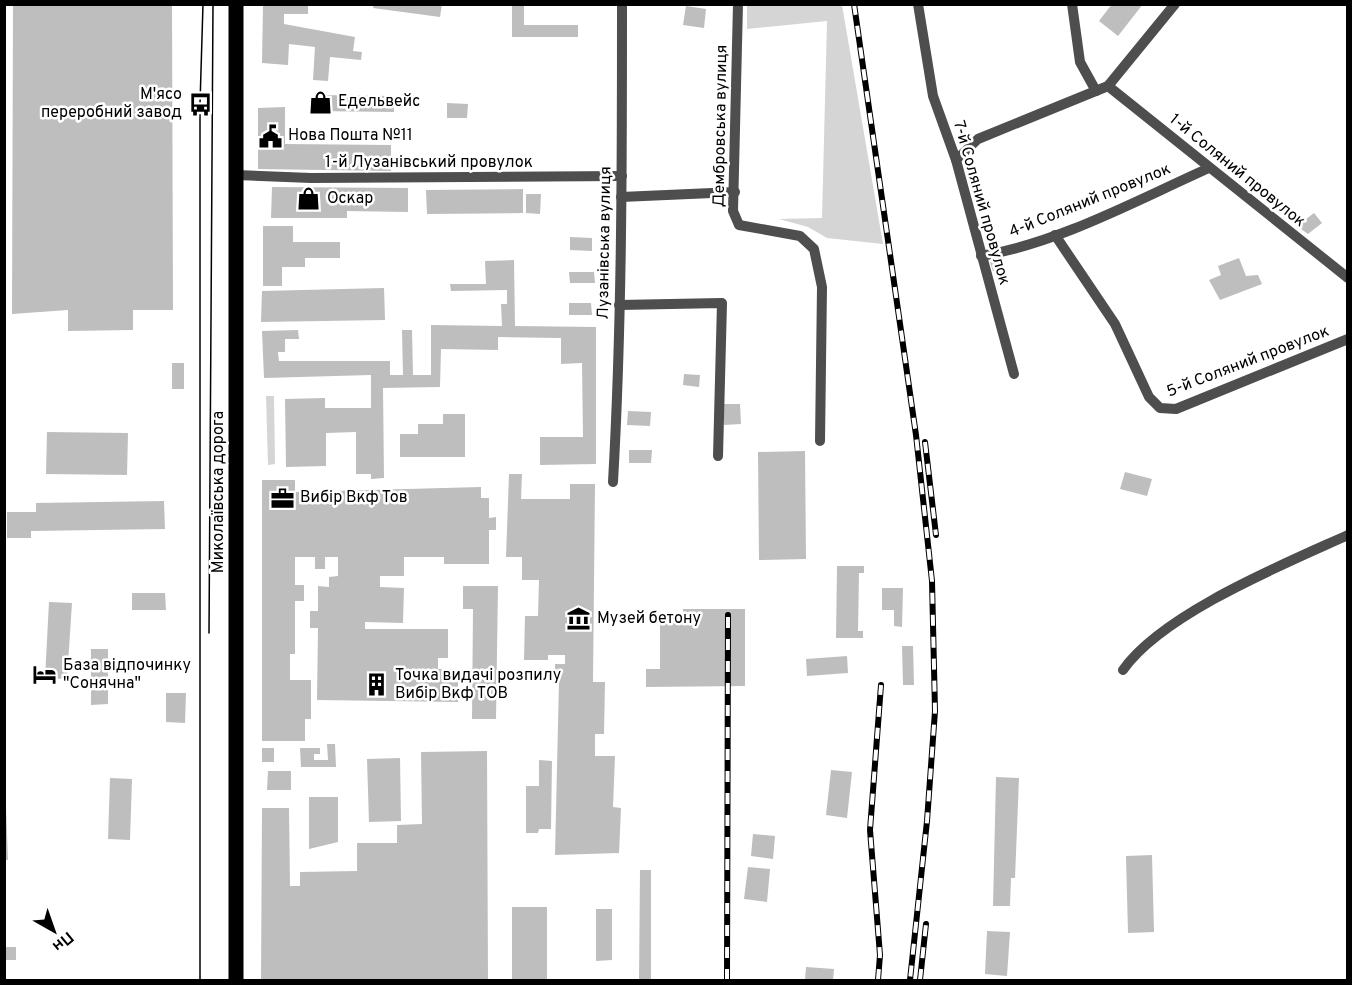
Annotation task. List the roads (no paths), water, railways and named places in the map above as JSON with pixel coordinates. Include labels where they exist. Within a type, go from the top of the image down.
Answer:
[{"type":"main road","name":"Миколаївська дорога","points":[[236,4],[236,981]]},
{"type":"street","name":"Лузанівська вулиця","points":[[613,482],[622,176],[622,4]]},
{"type":"street","name":"Дембровська вулиця","points":[[738,4],[733,211],[739,225],[801,236],[814,249],[822,287],[819,441]]},
{"type":"street","name":"7-й Соляний провулок","points":[[918,4],[933,96],[956,160],[1014,374]]},
{"type":"street","points":[[1072,4],[1080,62],[1096,91]]},
{"type":"street","points":[[956,160],[978,139],[1108,86],[1175,4]]},
{"type":"street","name":"1-й Соляний провулок","points":[[1108,86],[1347,278]]},
{"type":"street","name":"4-й Соляний провулок","points":[[981,256],[1013,250],[1055,235],[1209,168]]},
{"type":"street","name":"1-й Лузанівський провулок","points":[[236,175],[311,178],[622,176]]},
{"type":"street","points":[[621,197],[735,192]]},
{"type":"street","name":"5-й Соляний провулок","points":[[1055,235],[1115,324],[1149,397],[1160,408],[1176,409],[1347,339]]},
{"type":"street","points":[[619,304],[722,303],[718,456]]},
{"type":"street","points":[[1123,670],[1144,644],[1197,611],[1252,579],[1347,535]]},
{"type":"tram line","points":[[200,980],[200,104],[203,4]]},
{"type":"tram line","points":[[209,633],[213,4]]},
{"type":"railway","points":[[854,4],[916,435],[932,581],[935,711],[927,821],[910,980]]},
{"type":"railway","points":[[925,442],[936,535]]},
{"type":"railway","points":[[727,980],[728,615]]},
{"type":"railway","points":[[878,980],[880,955],[870,830],[881,685]]},
{"type":"railway","points":[[920,980],[926,924]]},
{"type":"place","name":"Едельвейс","points":[[320,102]]},
{"type":"place","name":"М'ясо переробний завод","points":[[200,104]]},
{"type":"place","name":"Нова Пошта №11","points":[[270,136]]},
{"type":"place","name":"Оскар","points":[[309,199]]},
{"type":"place","name":"Вибір Вкф Тов","points":[[282,498]]},
{"type":"place","name":"Музей бетону","points":[[579,619]]},
{"type":"place","name":"База відпочинку \"Сонячна\"","points":[[45,675]]},
{"type":"place","name":"Точка видачі розпилу Вибір Вкф ТОВ","points":[[377,685]]}]
